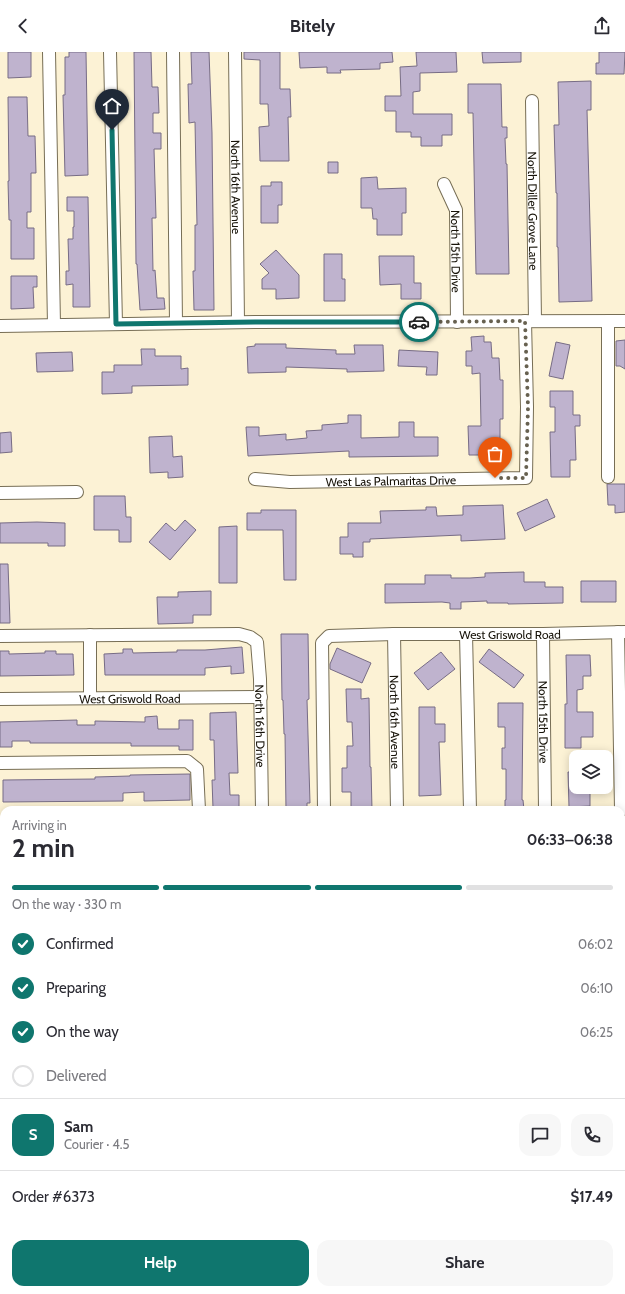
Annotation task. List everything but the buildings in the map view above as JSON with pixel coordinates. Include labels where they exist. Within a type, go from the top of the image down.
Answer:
[{"type":"street","points":[[49,52],[54,325]]},
{"type":"street","points":[[110,52],[116,324]]},
{"type":"street","points":[[173,52],[176,323]]},
{"type":"street","name":"North 16th Avenue","points":[[235,52],[238,322]]},
{"type":"street","name":"North Diller Grove Lane","points":[[530,321],[532,101]]},
{"type":"street","name":"North 15th Drive","points":[[444,184],[456,210],[457,322]]},
{"type":"street","name":"West Las Palmaritas Drive","points":[[255,479],[290,482],[526,478],[530,321]]},
{"type":"street","points":[[608,321],[608,478]]},
{"type":"street","points":[[0,326],[238,322],[625,321]]},
{"type":"street","points":[[0,493],[77,492]]},
{"type":"street","points":[[621,806],[622,632]]},
{"type":"street","name":"West Griswold Road","points":[[324,806],[322,643],[329,636],[622,632]]},
{"type":"street","name":"North 16th Drive","points":[[90,635],[239,634],[250,637],[257,642],[261,697],[262,806]]},
{"type":"street","name":"North 16th Avenue","points":[[394,634],[397,806]]},
{"type":"street","points":[[466,634],[470,806]]},
{"type":"street","name":"North 15th Drive","points":[[543,634],[545,806]]},
{"type":"street","points":[[0,636],[90,635],[90,698]]},
{"type":"street","name":"West Griswold Road","points":[[0,699],[261,697]]},
{"type":"street","points":[[0,763],[187,761],[197,769],[198,806]]},
{"type":"way so far","points":[[419,322],[525,321],[528,407],[526,478],[495,478]]},
{"type":"route","points":[[112,130],[116,324],[419,322]]}]
